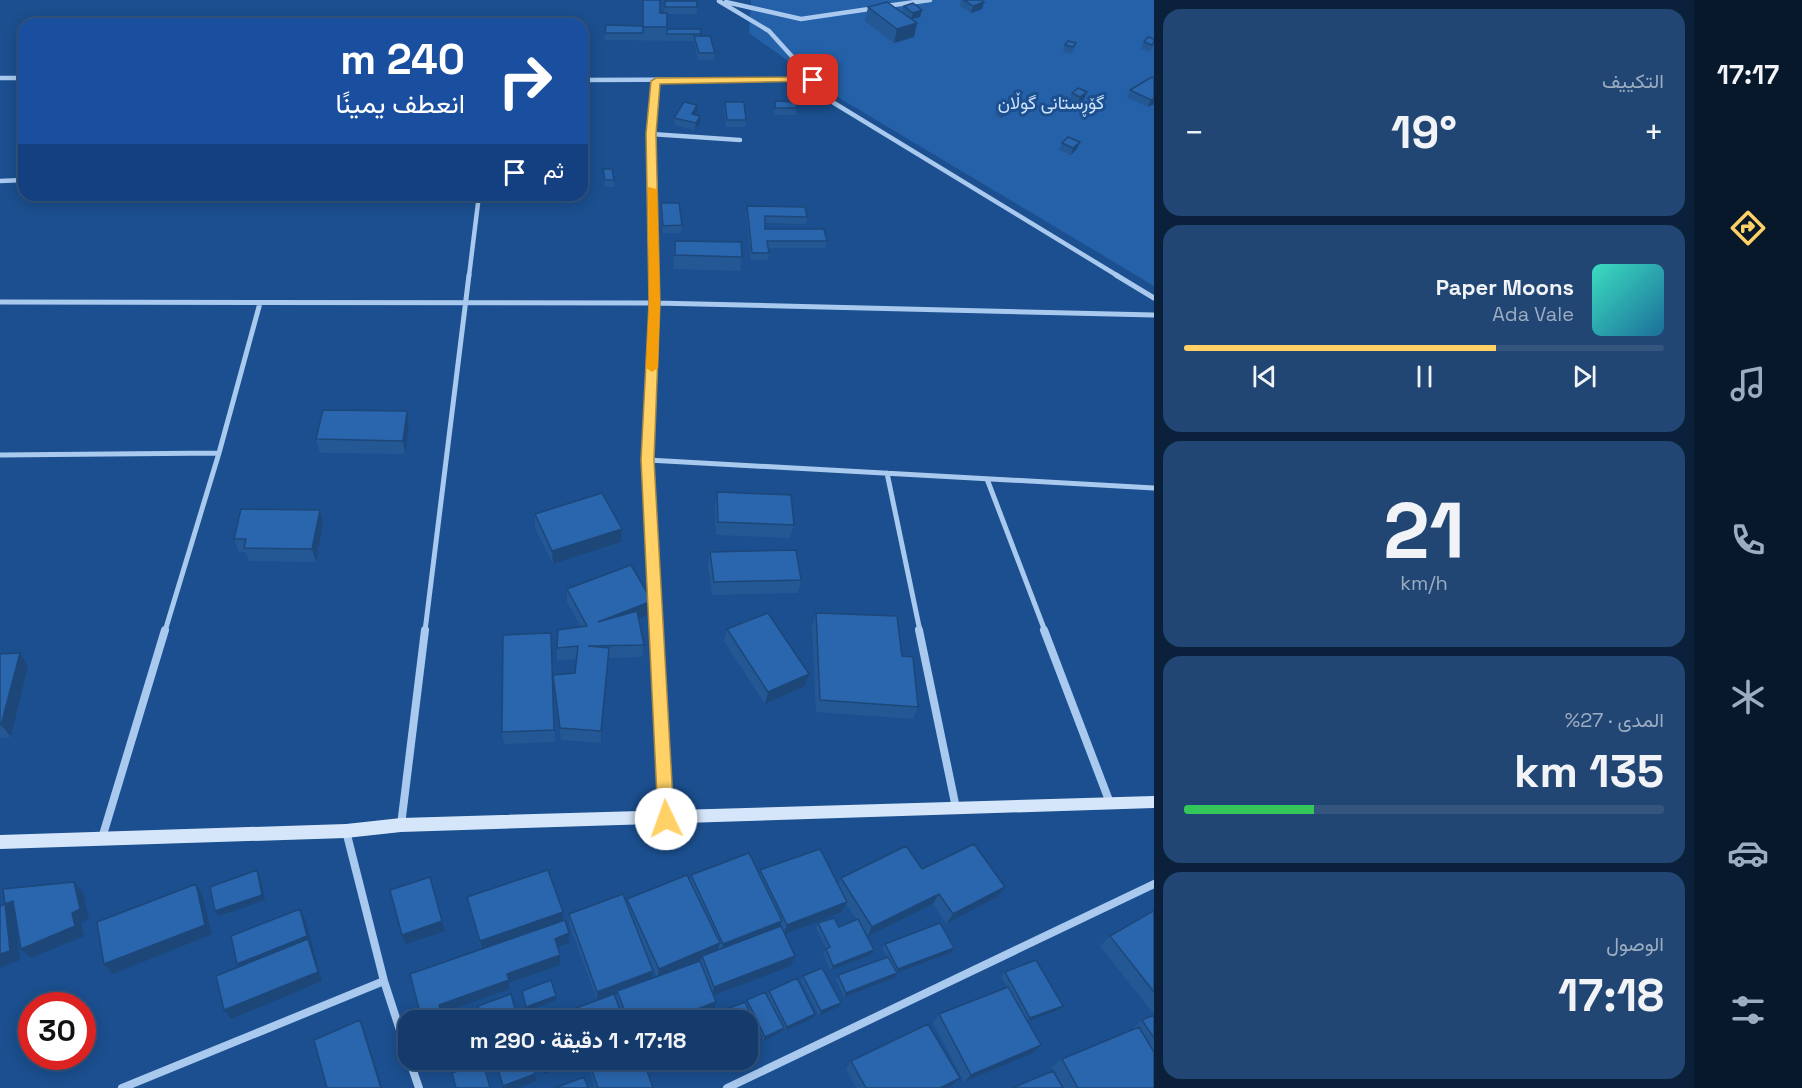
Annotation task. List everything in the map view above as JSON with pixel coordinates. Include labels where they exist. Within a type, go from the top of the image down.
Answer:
[{"type":"street","points":[[718,0],[801,18],[930,0]]},
{"type":"street","points":[[718,0],[769,32],[834,103],[1154,298]]},
{"type":"street","points":[[0,78],[18,78]]},
{"type":"street","points":[[588,80],[813,80]]},
{"type":"street","points":[[656,81],[651,134],[655,303],[648,460],[666,819]]},
{"type":"street","points":[[651,134],[740,140]]},
{"type":"street","points":[[0,181],[18,180]]},
{"type":"street","points":[[401,825],[478,201]]},
{"type":"street","points":[[0,302],[655,303],[1154,315]]},
{"type":"street","points":[[102,839],[219,453],[260,303]]},
{"type":"street","points":[[0,455],[219,453]]},
{"type":"street","points":[[648,460],[1154,488]]},
{"type":"street","points":[[887,473],[956,809]]},
{"type":"street","points":[[987,479],[1110,803]]},
{"type":"street","points":[[0,842],[346,831],[401,825],[666,819],[1154,802]]},
{"type":"street","points":[[346,831],[384,981],[398,1024]]},
{"type":"street","points":[[727,1088],[1154,884]]},
{"type":"street","points":[[122,1088],[384,981]]},
{"type":"street","points":[[413,1070],[419,1088]]},
{"type":"green space","name":"گۆڕستانی گوڵان","points":[[751,0],[1154,0],[1154,286],[841,99],[749,33]]},
{"type":"building","points":[[643,0],[660,0],[660,13],[667,13],[667,27],[643,27]]},
{"type":"building","points":[[964,0],[981,0],[984,2],[973,6]]},
{"type":"building","points":[[665,1],[697,1],[697,7],[665,7]]},
{"type":"building","points":[[887,2],[917,23],[897,29],[868,7]]},
{"type":"building","points":[[913,3],[922,10],[913,13],[904,6]]},
{"type":"building","points":[[606,25],[643,26],[643,33],[605,33]]},
{"type":"building","points":[[667,29],[700,29],[701,34],[667,34]]},
{"type":"building","points":[[694,36],[710,36],[715,53],[699,53]]},
{"type":"building","points":[[1148,37],[1154,39],[1152,45],[1144,42]]},
{"type":"building","points":[[1068,41],[1076,43],[1073,47],[1065,45]]},
{"type":"building","points":[[1154,78],[1154,98],[1151,100],[1130,90]]},
{"type":"building","points":[[1078,88],[1087,92],[1080,97],[1072,93]]},
{"type":"building","points":[[775,101],[797,102],[797,108],[775,108]]},
{"type":"building","points":[[684,102],[697,105],[692,114],[700,116],[696,123],[674,118]]},
{"type":"building","points":[[725,102],[744,102],[746,120],[727,120]]},
{"type":"building","points":[[1004,104],[1010,106],[1004,111],[998,109]]},
{"type":"building","points":[[1068,137],[1080,142],[1073,148],[1062,143]]},
{"type":"building","points":[[603,169],[612,169],[614,180],[605,180]]},
{"type":"building","points":[[661,203],[679,203],[682,225],[663,226]]},
{"type":"building","points":[[747,206],[805,207],[807,217],[765,216],[765,229],[824,229],[827,241],[767,241],[769,253],[752,253]]},
{"type":"building","points":[[675,241],[741,242],[742,257],[675,255]]},
{"type":"building","points":[[323,410],[407,411],[403,441],[316,439]]},
{"type":"building","points":[[717,492],[791,495],[794,525],[718,522]]},
{"type":"building","points":[[602,493],[622,529],[552,551],[535,514]]},
{"type":"building","points":[[241,509],[320,510],[312,549],[244,548],[246,539],[234,539]]},
{"type":"building","points":[[796,550],[801,580],[714,582],[710,552]]},
{"type":"building","points":[[631,565],[652,601],[598,622],[637,611],[644,645],[588,646],[609,648],[601,731],[560,728],[553,675],[575,673],[578,646],[557,648],[558,630],[587,626],[567,589]]},
{"type":"building","points":[[768,613],[809,674],[768,692],[727,629]]},
{"type":"building","points":[[816,613],[897,616],[902,656],[913,657],[918,707],[820,700]]},
{"type":"building","points":[[551,633],[554,730],[502,732],[503,635]]},
{"type":"building","points":[[20,653],[1,725],[0,725],[0,654]]},
{"type":"building","points":[[974,844],[1005,887],[953,914],[939,894],[872,927],[841,878],[906,846],[922,869]]},
{"type":"building","points":[[820,849],[847,902],[787,925],[760,870]]},
{"type":"building","points":[[749,853],[782,921],[723,944],[691,875]]},
{"type":"building","points":[[257,870],[262,895],[215,911],[210,887]]},
{"type":"building","points":[[548,870],[563,912],[480,941],[467,897]]},
{"type":"building","points":[[687,875],[720,943],[659,969],[627,899]]},
{"type":"building","points":[[430,877],[442,921],[402,935],[390,890]]},
{"type":"building","points":[[74,882],[80,909],[72,913],[75,926],[21,949],[13,901],[5,904],[3,889]]},
{"type":"building","points":[[196,884],[205,925],[104,964],[97,922]]},
{"type":"building","points":[[623,894],[653,971],[597,992],[569,914]]},
{"type":"building","points":[[5,904],[10,951],[0,954],[0,906]]},
{"type":"building","points":[[300,909],[307,936],[237,964],[231,936]]},
{"type":"building","points":[[1153,911],[1154,913],[1154,992],[1110,936]]},
{"type":"building","points":[[834,918],[839,927],[858,919],[874,950],[833,966],[826,949],[830,947],[818,923]]},
{"type":"building","points":[[565,920],[569,933],[555,939],[560,955],[507,974],[509,980],[439,1005],[440,1010],[419,1010],[410,974]]},
{"type":"building","points":[[940,923],[954,948],[898,969],[885,944]]},
{"type":"building","points":[[781,926],[795,956],[714,987],[702,956]]},
{"type":"building","points":[[308,939],[318,972],[224,1010],[216,976]]},
{"type":"building","points":[[888,957],[897,973],[846,993],[838,975]]},
{"type":"building","points":[[1036,960],[1063,1006],[1030,1018],[1005,972]]},
{"type":"building","points":[[700,961],[716,1002],[695,1010],[624,1010],[617,991]]},
{"type":"building","points":[[822,968],[841,1003],[821,1011],[803,976]]},
{"type":"building","points":[[797,978],[815,1014],[787,1027],[769,991]]},
{"type":"building","points":[[551,980],[556,996],[526,1007],[522,991]]},
{"type":"building","points":[[1008,987],[1041,1045],[971,1075],[939,1014]]},
{"type":"building","points":[[765,992],[784,1028],[765,1037],[758,1023],[758,1010],[752,1010],[747,1000]]},
{"type":"building","points":[[511,994],[515,1010],[479,1010],[478,1006]]},
{"type":"building","points":[[614,994],[620,1010],[571,1010]]},
{"type":"building","points":[[745,1002],[749,1010],[725,1010]]},
{"type":"building","points":[[1154,1015],[1154,1038],[1142,1020]]},
{"type":"building","points":[[360,1020],[381,1088],[327,1088],[314,1040]]},
{"type":"building","points":[[928,1024],[960,1078],[940,1088],[866,1088],[851,1061]]},
{"type":"building","points":[[1139,1027],[1154,1052],[1154,1088],[1078,1088],[1062,1059]]},
{"type":"building","points":[[460,1070],[485,1070],[490,1088],[456,1088],[452,1073]]},
{"type":"building","points":[[498,1070],[534,1070],[535,1074],[503,1086]]},
{"type":"building","points":[[592,1070],[647,1070],[653,1088],[598,1088]]},
{"type":"building","points":[[1053,1071],[1063,1088],[1012,1088]]},
{"type":"building","points":[[584,1077],[588,1088],[555,1088]]},
{"type":"slow traffic","points":[[652,189],[655,303],[652,368]]},
{"type":"route","points":[[666,819],[648,460],[655,303],[651,134],[656,81],[813,80]]}]
